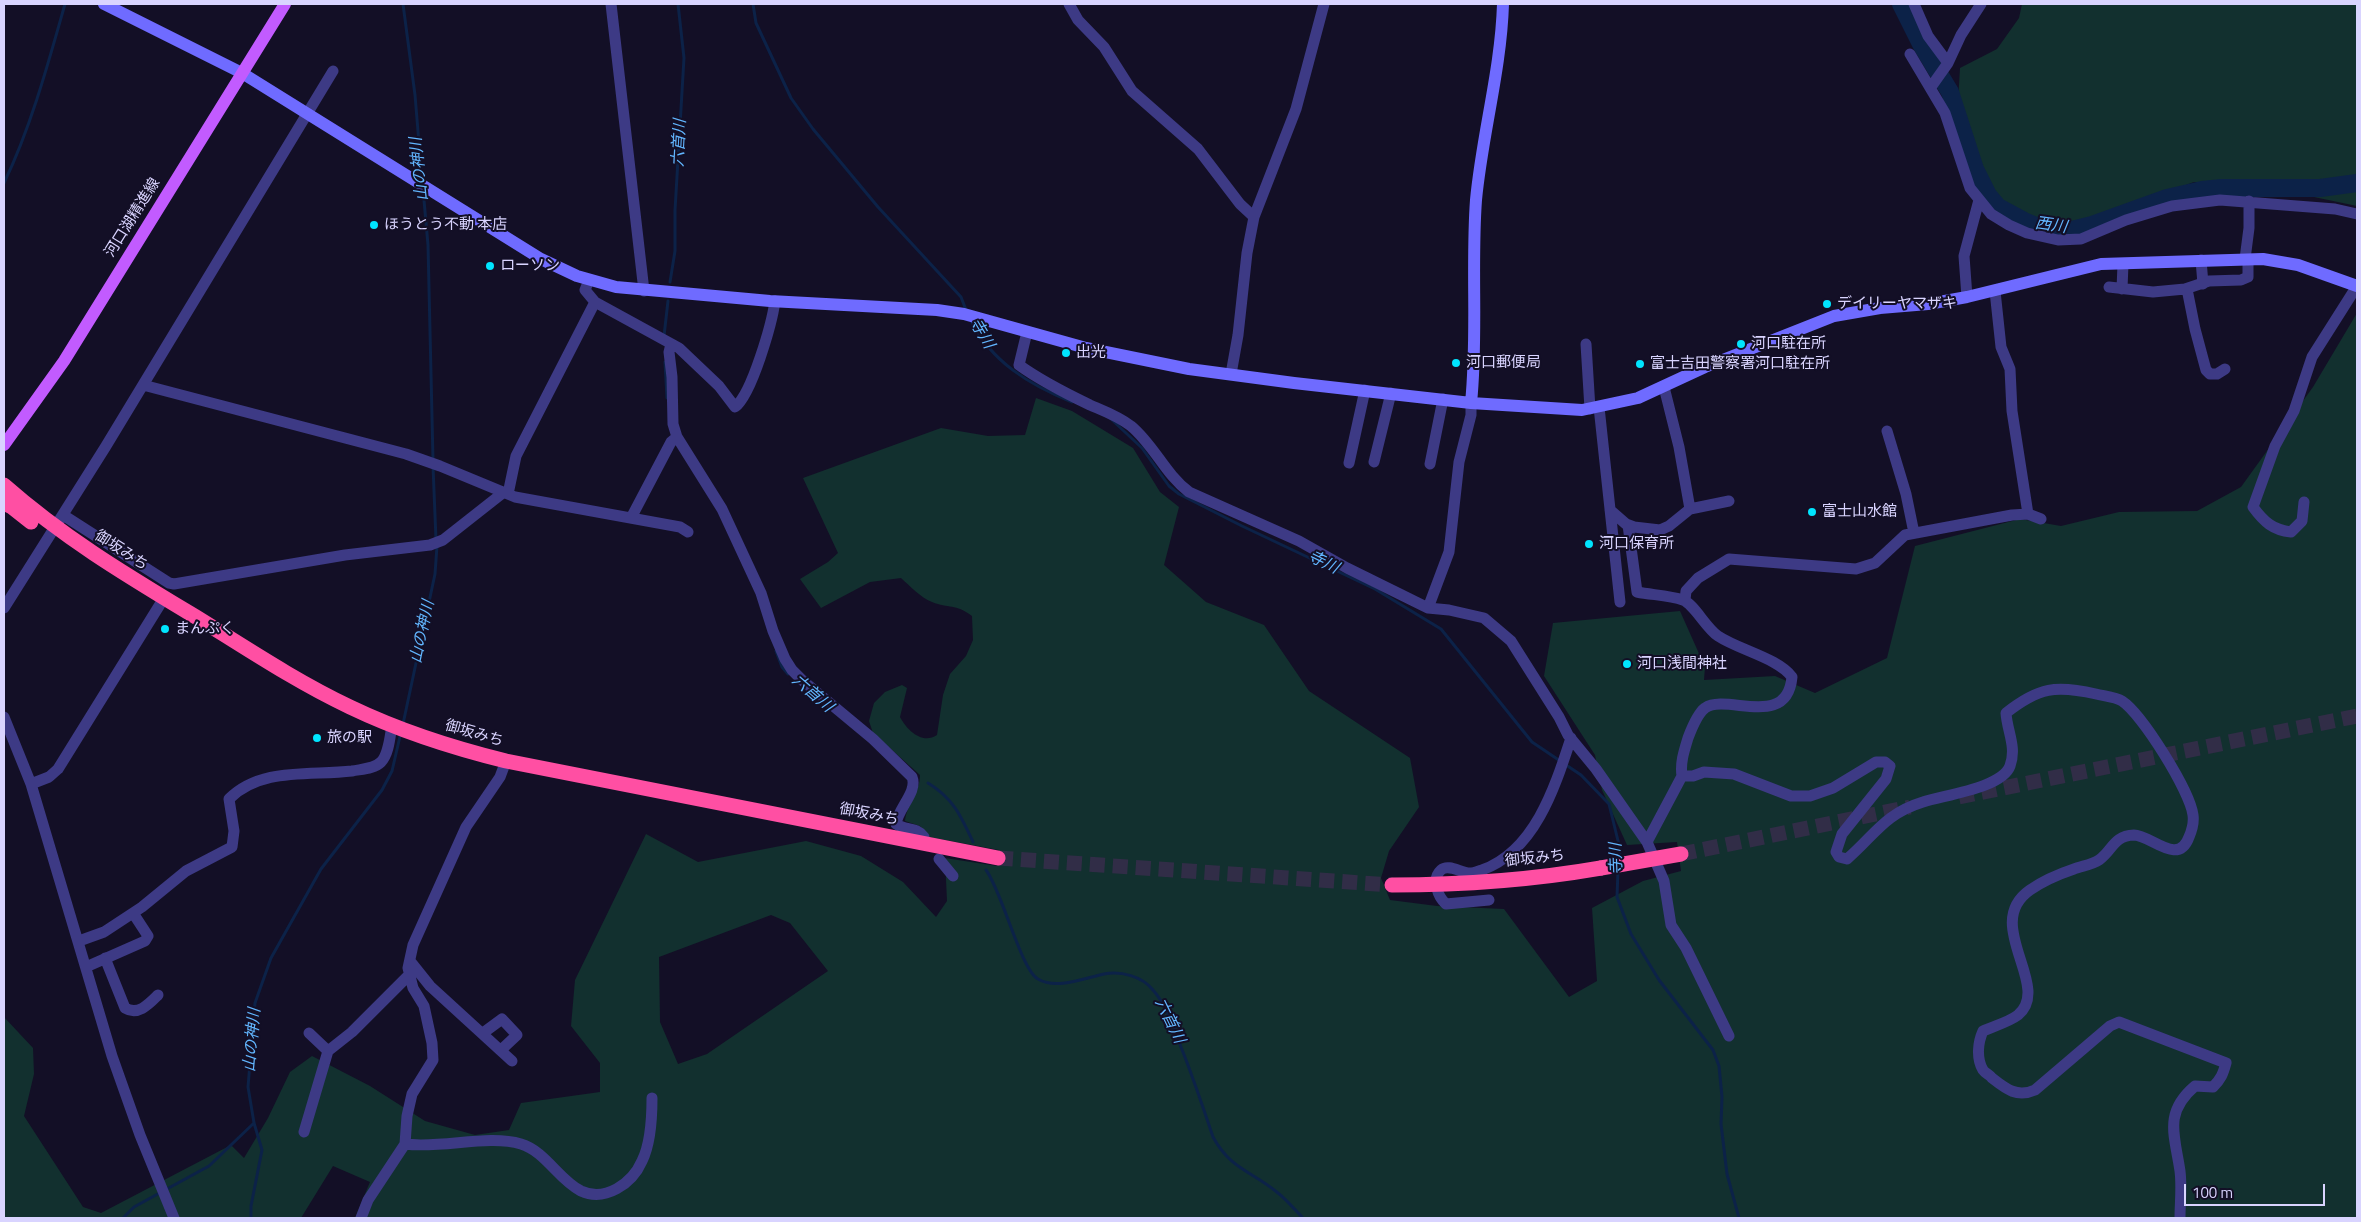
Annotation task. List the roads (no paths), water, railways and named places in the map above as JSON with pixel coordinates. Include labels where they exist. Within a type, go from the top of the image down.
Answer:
[{"type":"highway","name":"御坂みち","points":[[4,485],[96,556],[164,598],[328,696],[412,733],[461,750],[506,761],[998,858]]},
{"type":"highway","points":[[4,503],[56,526]]},
{"type":"highway","name":"御坂みち","points":[[1392,885],[1437,885],[1559,875],[1681,854]]},
{"type":"main road","name":"河口湖精進線","points":[[4,446],[64,361],[285,4]]},
{"type":"street","points":[[104,4],[242,73],[540,258],[589,280],[644,291],[775,301],[908,307],[964,314],[1132,359],[1231,374],[1365,390],[1554,409],[1595,408],[1638,398],[1705,367],[1834,316],[1967,297],[2066,271],[2101,264],[2263,259],[2298,265],[2357,286],[2312,357],[2294,411],[2275,446],[2254,507],[2262,521],[2278,530],[2291,532],[2302,521],[2304,502]]},
{"type":"street","points":[[612,4],[644,291]]},
{"type":"street","points":[[1069,4],[1078,20],[1104,48],[1132,91],[1198,149],[1240,204],[1254,217]]},
{"type":"street","points":[[1231,374],[1238,335],[1247,253],[1254,217],[1296,109],[1324,4]]},
{"type":"street","points":[[1428,608],[1448,552],[1459,462],[1471,415],[1475,354],[1473,259],[1476,198],[1497,60],[1503,4]]},
{"type":"street","points":[[1914,4],[1928,36],[1947,65]]},
{"type":"street","points":[[1932,84],[1947,65],[1960,35],[1981,4]]},
{"type":"street","points":[[1910,54],[1932,84],[1945,113],[1970,188],[1991,214],[2027,233],[2058,240],[2081,239],[2126,220],[2172,206],[2220,200],[2335,209],[2357,214]]},
{"type":"street","points":[[4,608],[143,385],[333,71]]},
{"type":"street","points":[[1967,297],[1964,256],[1979,200]]},
{"type":"street","points":[[2109,288],[2153,292],[2187,289],[2203,284],[2248,278],[2249,201]]},
{"type":"street","points":[[2226,259],[2230,280]]},
{"type":"street","points":[[2201,260],[2203,284]]},
{"type":"street","points":[[2122,289],[2123,264]]},
{"type":"street","points":[[589,280],[585,290],[595,302],[679,348],[705,372],[735,407],[744,399],[763,348],[775,301]]},
{"type":"street","points":[[2187,289],[2206,370],[2210,374],[2217,374],[2225,369]]},
{"type":"street","points":[[1995,291],[2001,347],[2010,370],[2012,411],[2028,514]]},
{"type":"street","points":[[56,526],[138,564],[174,584],[345,555],[430,545],[443,540],[506,493],[516,456],[595,302]]},
{"type":"street","points":[[1027,332],[1018,365],[1043,382],[1106,410],[1130,426],[1178,484],[1189,492],[1298,541],[1428,608],[1449,610],[1484,618],[1511,641],[1570,738],[1596,769],[1647,842],[1664,881],[1671,925],[1686,948],[1729,1036]]},
{"type":"street","points":[[671,344],[669,352],[672,377],[673,424],[677,437],[722,509],[761,592],[773,631],[789,666],[802,680],[873,739],[912,777],[912,788],[896,824],[900,827],[916,829],[924,837]]},
{"type":"street","points":[[1586,344],[1610,510],[1620,602]]},
{"type":"street","points":[[143,385],[276,418],[422,460],[506,493],[680,527],[688,532]]},
{"type":"street","points":[[1664,387],[1679,447],[1690,509]]},
{"type":"street","points":[[1349,463],[1365,390]]},
{"type":"street","points":[[1374,462],[1391,393]]},
{"type":"street","points":[[1430,464],[1443,399]]},
{"type":"street","points":[[1887,431],[1906,494],[1914,533]]},
{"type":"street","points":[[631,518],[671,442],[677,437]]},
{"type":"street","points":[[1610,510],[1628,525],[1660,530],[1669,526],[1690,509],[1729,501]]},
{"type":"street","points":[[1685,600],[1686,592],[1698,578],[1729,559],[1856,569],[1875,564],[1892,548],[1899,538],[1914,533],[2028,514],[2041,519]]},
{"type":"street","points":[[1628,525],[1637,592],[1685,600],[1715,634],[1741,649],[1788,671],[1792,677],[1791,688],[1786,696],[1777,702],[1760,708],[1712,706],[1704,709],[1690,730],[1682,756],[1682,776],[1647,842]]},
{"type":"street","points":[[31,784],[49,776],[58,769],[164,598]]},
{"type":"street","points":[[1682,776],[1693,776],[1704,772],[1734,774],[1791,796],[1810,796],[1833,788],[1876,762],[1885,762],[1890,766],[1886,779],[1857,812],[1842,834],[1836,852],[1839,857],[1847,859],[1882,823],[1902,810],[1921,802],[1980,787],[1999,778],[2007,771],[2013,751],[2006,713],[2023,699],[2050,688],[2075,690],[2122,700],[2148,729],[2175,772],[2187,797],[2193,814],[2188,840],[2181,848],[2169,850],[2137,835],[2121,837],[2098,861],[2041,883],[2021,898],[2011,927],[2028,984],[2025,1006],[2018,1015],[1984,1031],[1978,1052],[1983,1070],[2009,1091],[2021,1093],[2035,1090],[2110,1026],[2119,1022],[2226,1063],[2223,1076],[2213,1087],[2195,1086],[2184,1096],[2173,1115],[2174,1142],[2181,1186],[2180,1218]]},
{"type":"street","points":[[4,717],[31,784],[112,1056],[140,1134],[174,1218]]},
{"type":"street","points":[[79,941],[104,932],[134,913],[186,871],[232,846],[234,831],[229,799],[241,788],[267,777],[369,769],[381,763],[385,757],[394,726]]},
{"type":"street","points":[[1489,900],[1446,904],[1439,897],[1437,885],[1442,870],[1448,868],[1471,874],[1488,868],[1515,850],[1553,792],[1570,738]]},
{"type":"street","points":[[361,1218],[368,1200],[405,1144],[407,1116],[412,1094],[433,1060],[432,1043],[424,1006],[413,988],[410,974],[413,945],[429,904],[466,827],[503,772],[506,761]]},
{"type":"street","points":[[940,859],[953,876]]},
{"type":"street","points":[[86,967],[145,941],[148,936],[134,913]]},
{"type":"street","points":[[105,958],[125,1008],[129,1011],[142,1009],[158,995]]},
{"type":"street","points":[[410,961],[430,986],[512,1061]]},
{"type":"street","points":[[304,1132],[328,1050],[352,1032],[410,974]]},
{"type":"street","points":[[483,1033],[502,1019],[517,1035],[501,1050]]},
{"type":"street","points":[[308,1033],[328,1050]]},
{"type":"street","points":[[405,1144],[426,1147],[506,1140],[524,1145],[581,1191],[599,1195],[612,1193],[628,1181],[642,1162],[652,1120],[652,1098]]},
{"type":"waterway","points":[[4,183],[31,118],[65,4]]},
{"type":"waterway","name":"山の神川","points":[[403,4],[415,95],[422,180]]},
{"type":"waterway","name":"六首川","points":[[670,282],[675,251],[675,210],[684,58],[678,4]]},
{"type":"waterway","name":"寺川","points":[[753,4],[756,23],[791,98],[813,129],[878,207],[961,297],[966,310]]},
{"type":"waterway","name":"西川","points":[[1901,4],[1921,44],[1950,92],[1975,169],[1988,195],[1998,207],[2041,228],[2068,231],[2092,225],[2167,198],[2202,190],[2222,188],[2320,188],[2357,183]]},
{"type":"waterway","name":"山の神川","points":[[423,189],[428,245],[433,460]]},
{"type":"waterway","name":"六首川","points":[[664,336],[668,301]]},
{"type":"waterway","name":"寺川","points":[[971,320],[989,348],[1013,370],[1041,388],[1072,402]]},
{"type":"waterway","name":"六首川","points":[[665,362],[667,398]]},
{"type":"waterway","name":"寺川","points":[[1110,418],[1142,448],[1169,486],[1179,494],[1375,589],[1441,629],[1532,742],[1581,775],[1609,804],[1620,849],[1619,861]]},
{"type":"waterway","name":"山の神川","points":[[433,466],[436,540]]},
{"type":"waterway","name":"山の神川","points":[[403,724],[435,574],[437,546]]},
{"type":"waterway","name":"六首川","points":[[776,651],[782,667],[788,674]]},
{"type":"waterway","name":"山の神川","points":[[251,1218],[251,1206],[262,1150],[254,1123],[248,1087],[255,1003],[271,958],[321,869],[382,790],[392,771],[401,732]]},
{"type":"waterway","name":"六首川","points":[[928,783],[950,801],[973,842]]},
{"type":"waterway","name":"六首川","points":[[986,870],[992,880],[1025,961],[1038,979],[1045,982],[1062,983],[1117,973],[1137,978],[1153,990],[1170,1017],[1213,1137],[1220,1148],[1227,1157],[1242,1169],[1281,1196],[1303,1218]]},
{"type":"waterway","name":"寺川","points":[[1618,870],[1617,897],[1631,934],[1659,980],[1713,1050],[1719,1066],[1722,1097],[1721,1124],[1727,1174],[1739,1218]]},
{"type":"waterway","points":[[123,1218],[134,1207],[209,1166],[254,1123]]},
{"type":"tunnel","points":[[1959,797],[2357,716]]},
{"type":"tunnel","points":[[1681,854],[1910,807]]},
{"type":"tunnel","points":[[998,858],[1392,885]]},
{"type":"place","name":"ほうとう不動 本店","points":[[374,225]]},
{"type":"place","name":"ローソン","points":[[490,266]]},
{"type":"place","name":"デイリーヤマザキ","points":[[1827,304]]},
{"type":"place","name":"河口駐在所","points":[[1741,344]]},
{"type":"place","name":"出光","points":[[1066,353]]},
{"type":"place","name":"河口郵便局","points":[[1456,363]]},
{"type":"place","name":"富士吉田警察署河口駐在所","points":[[1640,364]]},
{"type":"place","name":"富士山水館","points":[[1812,512]]},
{"type":"place","name":"河口保育所","points":[[1589,544]]},
{"type":"place","name":"まんぷく","points":[[165,629]]},
{"type":"place","name":"河口浅間神社","points":[[1627,664]]},
{"type":"place","name":"旅の駅","points":[[317,738]]}]
